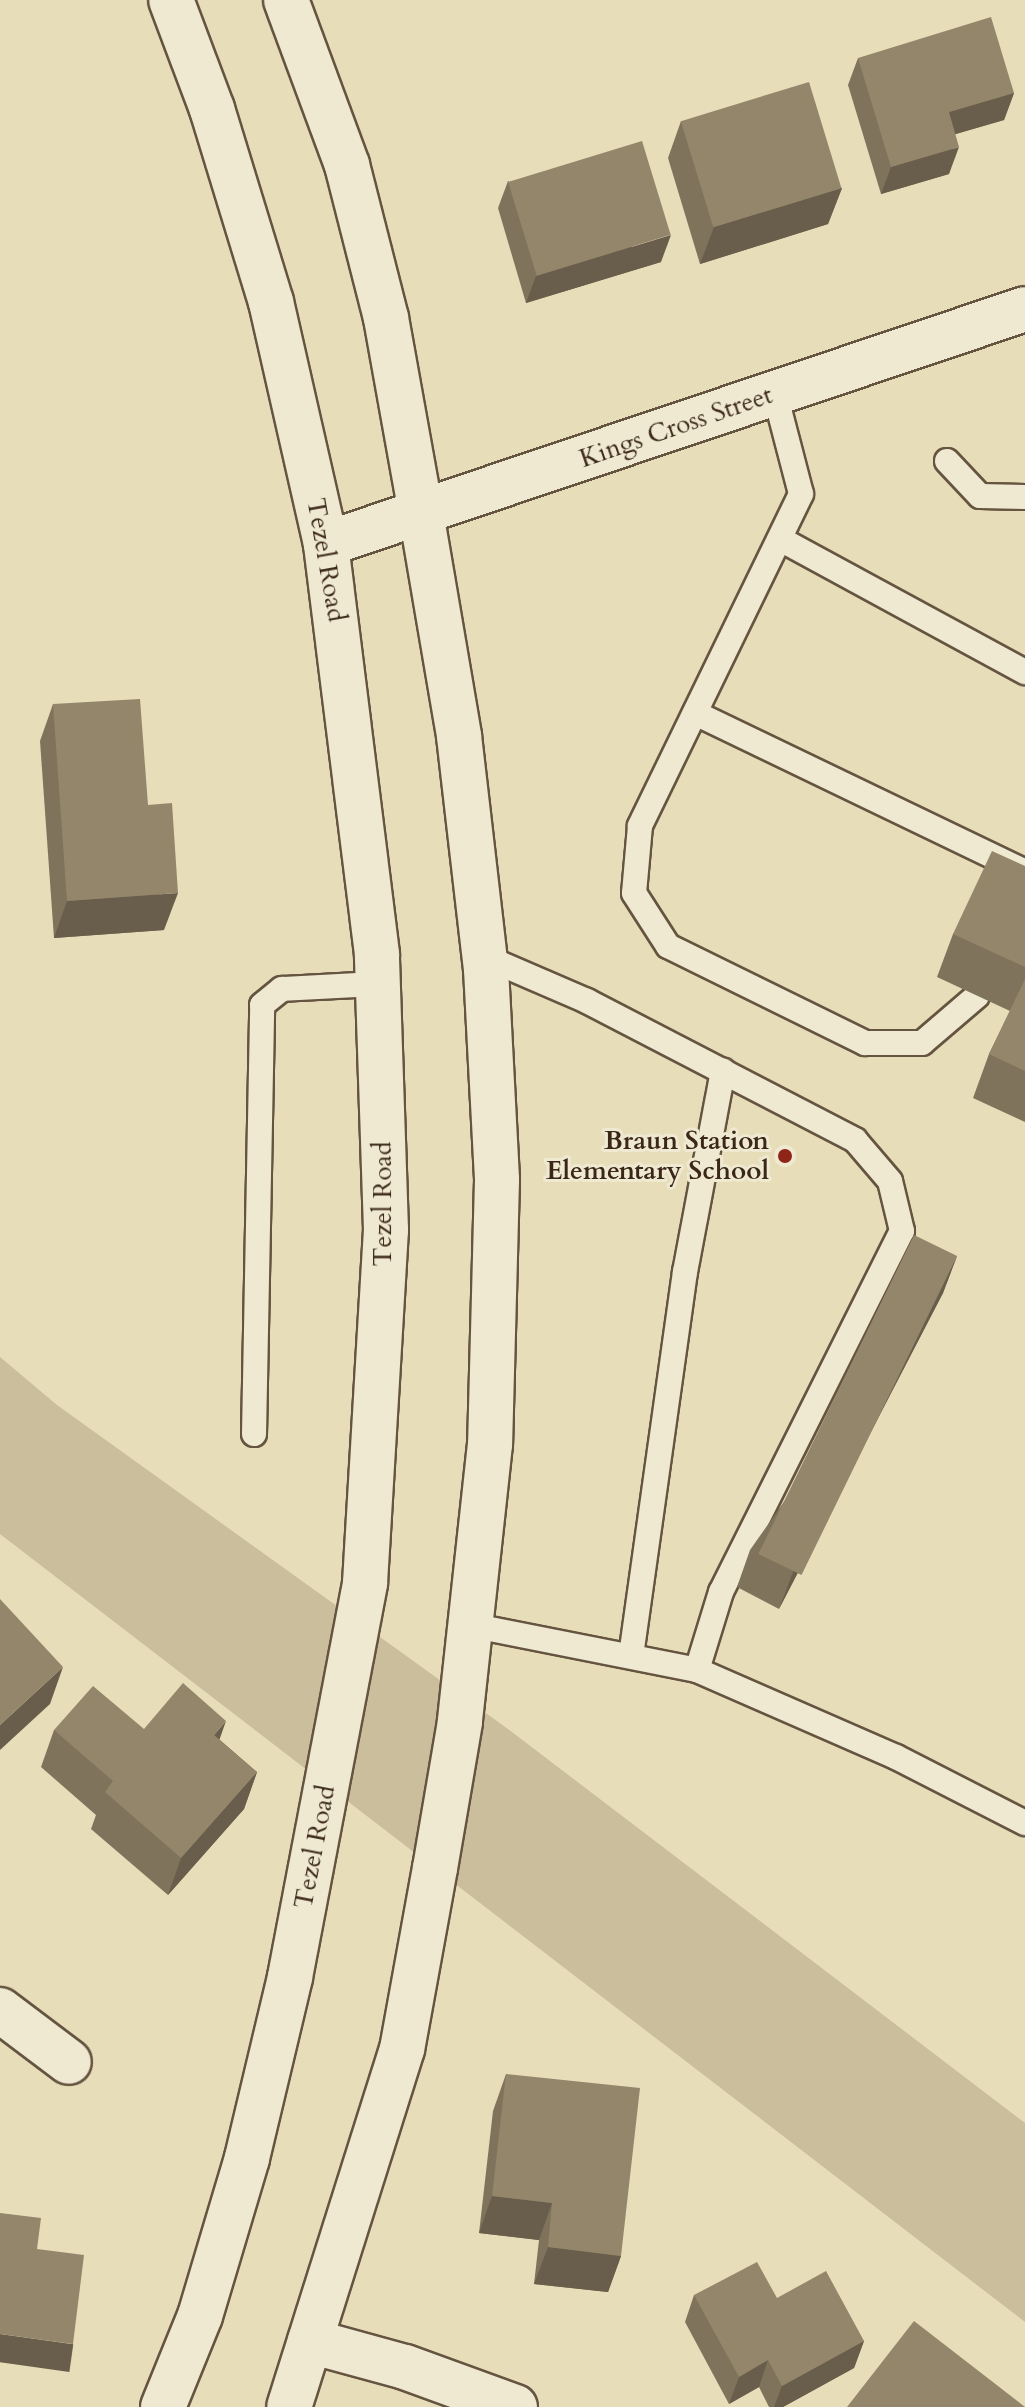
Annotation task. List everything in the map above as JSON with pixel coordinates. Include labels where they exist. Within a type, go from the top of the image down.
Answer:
[{"type":"main road","name":"Tezel Road","points":[[163,2407],[200,2316],[247,2158],[290,1977],[365,1583],[386,1230],[378,984],[326,544],[271,302],[212,109],[171,0]]},
{"type":"main road","points":[[286,0],[347,165],[386,318],[421,513],[459,736],[485,957],[497,1180],[490,1444],[460,1722],[402,2049],[289,2407]]},
{"type":"main road","name":"Kings Cross Street","points":[[326,544],[1025,309]]},
{"type":"main road","points":[[0,2010],[69,2062]]},
{"type":"main road","points":[[310,2341],[405,2367],[515,2407]]},
{"type":"lane","points":[[775,394],[801,494],[640,826],[634,893],[668,946],[865,1043],[922,1043],[977,996]]},
{"type":"lane","points":[[947,461],[980,496],[1025,497]]},
{"type":"lane","points":[[780,539],[1025,672]]},
{"type":"lane","points":[[695,713],[1025,872]]},
{"type":"lane","points":[[485,957],[587,1001],[855,1140],[890,1181],[902,1231],[721,1592],[697,1670]]},
{"type":"lane","points":[[254,1434],[262,1005],[282,989],[378,984]]},
{"type":"lane","points":[[631,1656],[685,1272],[723,1071]]},
{"type":"lane","points":[[470,1625],[697,1670],[896,1757],[1025,1823]]},
{"type":"shaded area","points":[[0,1357],[57,1405],[508,1729],[1025,2123],[1025,2322],[0,1534]]},
{"type":"building","points":[[991,17],[1014,93],[949,112],[959,147],[891,167],[858,58]]},
{"type":"building","points":[[809,82],[841,188],[713,227],[681,121]]},
{"type":"building","points":[[642,141],[671,235],[537,276],[508,182]]},
{"type":"building","points":[[140,699],[148,805],[172,803],[178,893],[67,901],[53,704]]},
{"type":"building","points":[[992,851],[1025,866],[1025,967],[953,934]]},
{"type":"building","points":[[1025,979],[1025,1071],[989,1054]]},
{"type":"building","points":[[914,1235],[957,1256],[802,1575],[758,1554]]},
{"type":"building","points":[[0,1599],[63,1667],[0,1725]]},
{"type":"building","points":[[183,1683],[226,1721],[214,1735],[257,1772],[181,1858],[105,1792],[113,1781],[54,1730],[93,1686],[144,1729]]},
{"type":"building","points":[[506,2074],[640,2088],[621,2256],[548,2247],[552,2203],[492,2196]]},
{"type":"building","points":[[0,2213],[41,2218],[37,2249],[84,2255],[73,2344],[0,2334]]},
{"type":"building","points":[[757,2262],[777,2298],[826,2271],[864,2341],[782,2386],[768,2360],[739,2377],[694,2295]]},
{"type":"building","points":[[914,2321],[1025,2407],[847,2407]]},
{"type":"place","name":"Braun Station Elementary School","points":[[785,1156]]}]
